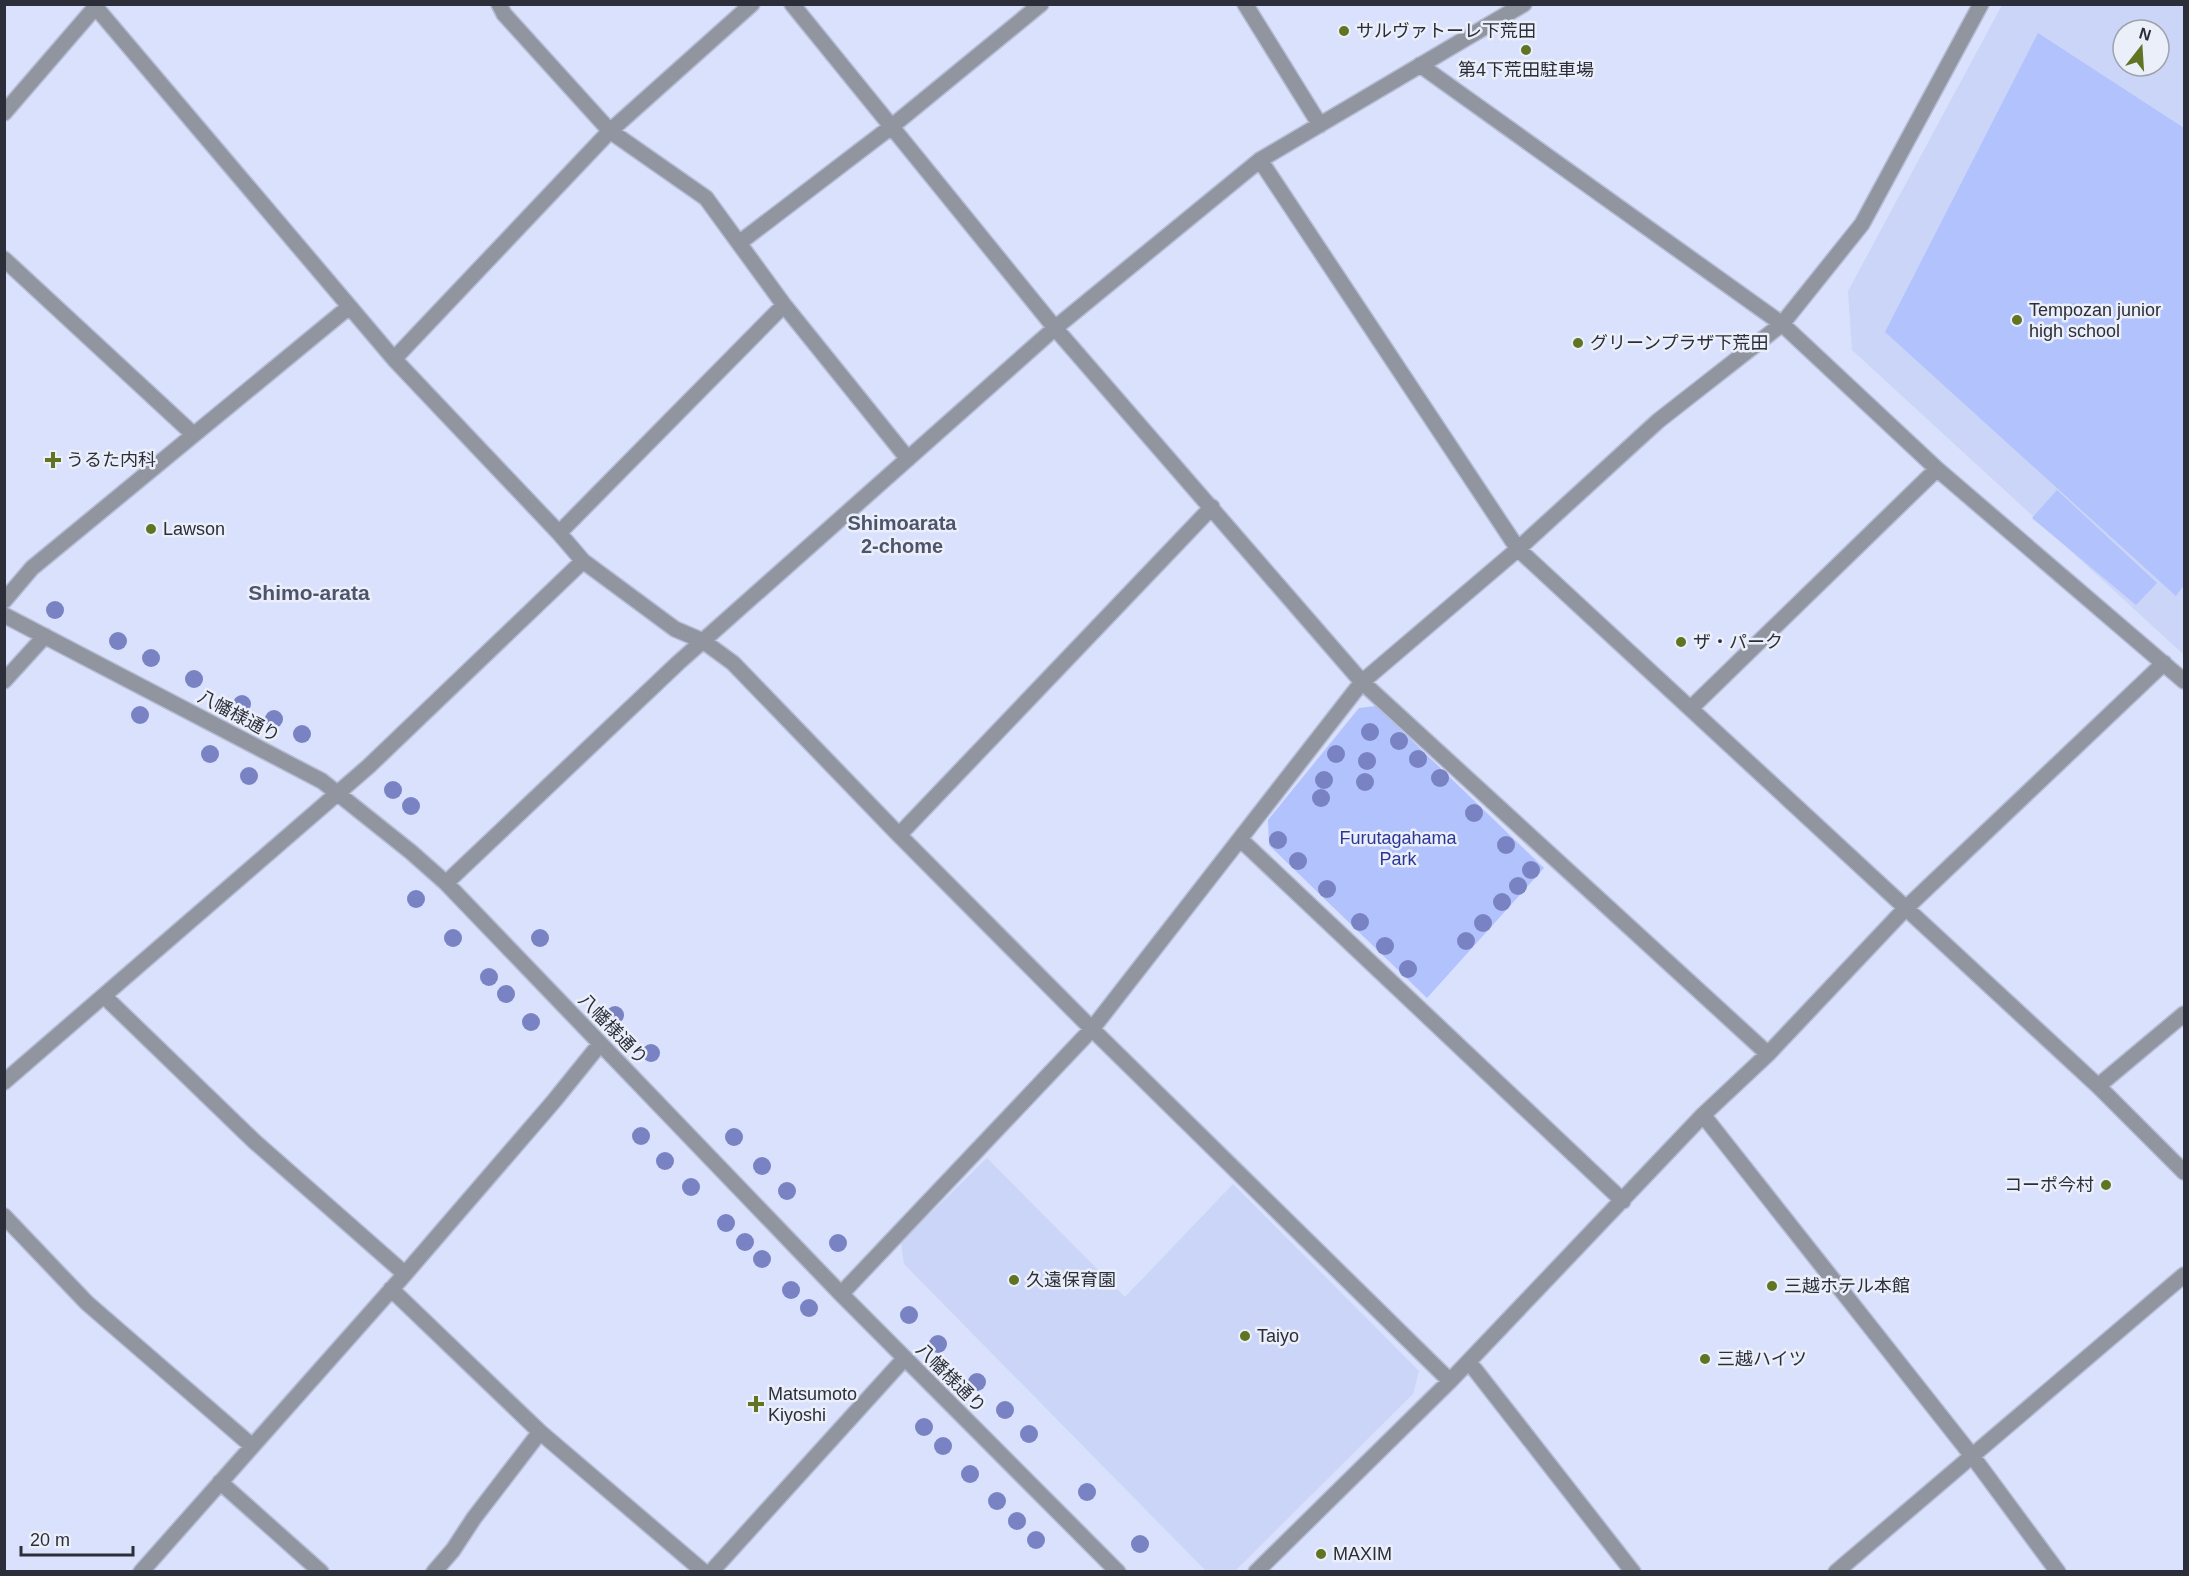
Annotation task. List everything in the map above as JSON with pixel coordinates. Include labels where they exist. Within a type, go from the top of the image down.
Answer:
[{"type":"street","points":[[499,4],[504,14],[610,131],[706,198],[784,305],[908,459]]},
{"type":"street","points":[[394,359],[610,131],[752,4]]},
{"type":"street","points":[[792,4],[1055,328],[1362,681],[1768,1054]]},
{"type":"street","points":[[739,243],[891,127],[1041,4]]},
{"type":"street","points":[[1245,4],[1320,125]]},
{"type":"street","points":[[446,883],[704,641],[1055,328],[1260,160],[1524,4]]},
{"type":"street","points":[[841,1294],[1092,1029],[1362,681],[1518,549],[1658,421],[1782,324],[1862,224],[1982,4]]},
{"type":"street","points":[[4,113],[95,6],[394,359],[560,533],[583,561],[675,629],[704,641],[733,663],[899,835],[1092,1029],[1450,1381]]},
{"type":"street","points":[[1420,65],[1782,324],[1937,469],[2184,681]]},
{"type":"street","points":[[1260,160],[1518,549],[2098,1086],[2184,1172]]},
{"type":"street","points":[[4,259],[193,435]]},
{"type":"street","points":[[560,533],[784,305]]},
{"type":"street","points":[[4,601],[32,568],[349,307]]},
{"type":"street","points":[[1691,708],[1937,469]]},
{"type":"street","points":[[899,835],[1212,507]]},
{"type":"street","points":[[4,1082],[338,794],[583,561]]},
{"type":"street","name":"八幡様通り","points":[[4,615],[322,781],[411,852],[446,883],[904,1359],[1118,1572]]},
{"type":"street","points":[[4,681],[45,636]]},
{"type":"street","points":[[1256,1572],[1469,1362],[1703,1115],[1768,1054],[1905,909],[2164,663]]},
{"type":"street","points":[[1240,838],[1623,1201]]},
{"type":"street","points":[[105,997],[255,1142],[405,1274]]},
{"type":"street","points":[[2098,1086],[2184,1014]]},
{"type":"street","points":[[141,1572],[405,1274],[600,1044]]},
{"type":"street","points":[[1703,1115],[1973,1457],[2058,1572]]},
{"type":"street","points":[[4,1215],[87,1303],[252,1446]]},
{"type":"street","points":[[1836,1572],[2184,1275]]},
{"type":"street","points":[[391,1289],[540,1432],[704,1572]]},
{"type":"street","points":[[711,1572],[904,1359]]},
{"type":"street","points":[[1469,1362],[1633,1572]]},
{"type":"street","points":[[434,1572],[453,1550],[474,1518],[540,1432]]},
{"type":"street","points":[[220,1482],[321,1572]]},
{"type":"shaded area","name":"Tempozan junior high school","points":[[2002,5],[2184,5],[2184,655],[1852,350],[1848,291]]},
{"type":"shaded area","points":[[987,1158],[1125,1297],[1233,1184],[1419,1371],[1413,1394],[1235,1571],[1206,1571],[904,1264],[901,1242]]},
{"type":"green space","name":"Tempozan junior high school","points":[[2038,33],[2184,128],[2184,585],[2176,596],[1885,332]]},
{"type":"green space","points":[[2057,490],[2157,583],[2136,605],[2032,518]]},
{"type":"green space","name":"Furutagahama Park","points":[[1376,706],[1544,868],[1427,998],[1269,845],[1268,820],[1359,708]]},
{"type":"place","name":"サルヴァトーレ下荒田","points":[[1344,31]]},
{"type":"place","name":"第4下荒田駐車場","points":[[1526,50]]},
{"type":"place","name":"Tempozan junior high school","points":[[2017,320]]},
{"type":"place","name":"グリーンプラザ下荒田","points":[[1578,343]]},
{"type":"place","name":"うるた内科","points":[[53,460]]},
{"type":"place","name":"Lawson","points":[[151,529]]},
{"type":"place","name":"ザ・パーク","points":[[1681,642]]},
{"type":"place","name":"コーポ今村","points":[[2106,1185]]},
{"type":"place","name":"久遠保育園","points":[[1014,1280]]},
{"type":"place","name":"三越ホテル本館","points":[[1772,1286]]},
{"type":"place","name":"Taiyo","points":[[1245,1336]]},
{"type":"place","name":"三越ハイツ","points":[[1705,1359]]},
{"type":"place","name":"Matsumoto Kiyoshi","points":[[756,1404]]},
{"type":"place","name":"MAXIM","points":[[1321,1554]]},
{"type":"district","name":"Shimoarata 2-chome","points":[[902,534]]},
{"type":"district","name":"Shimo-arata","points":[[309,593]]}]
